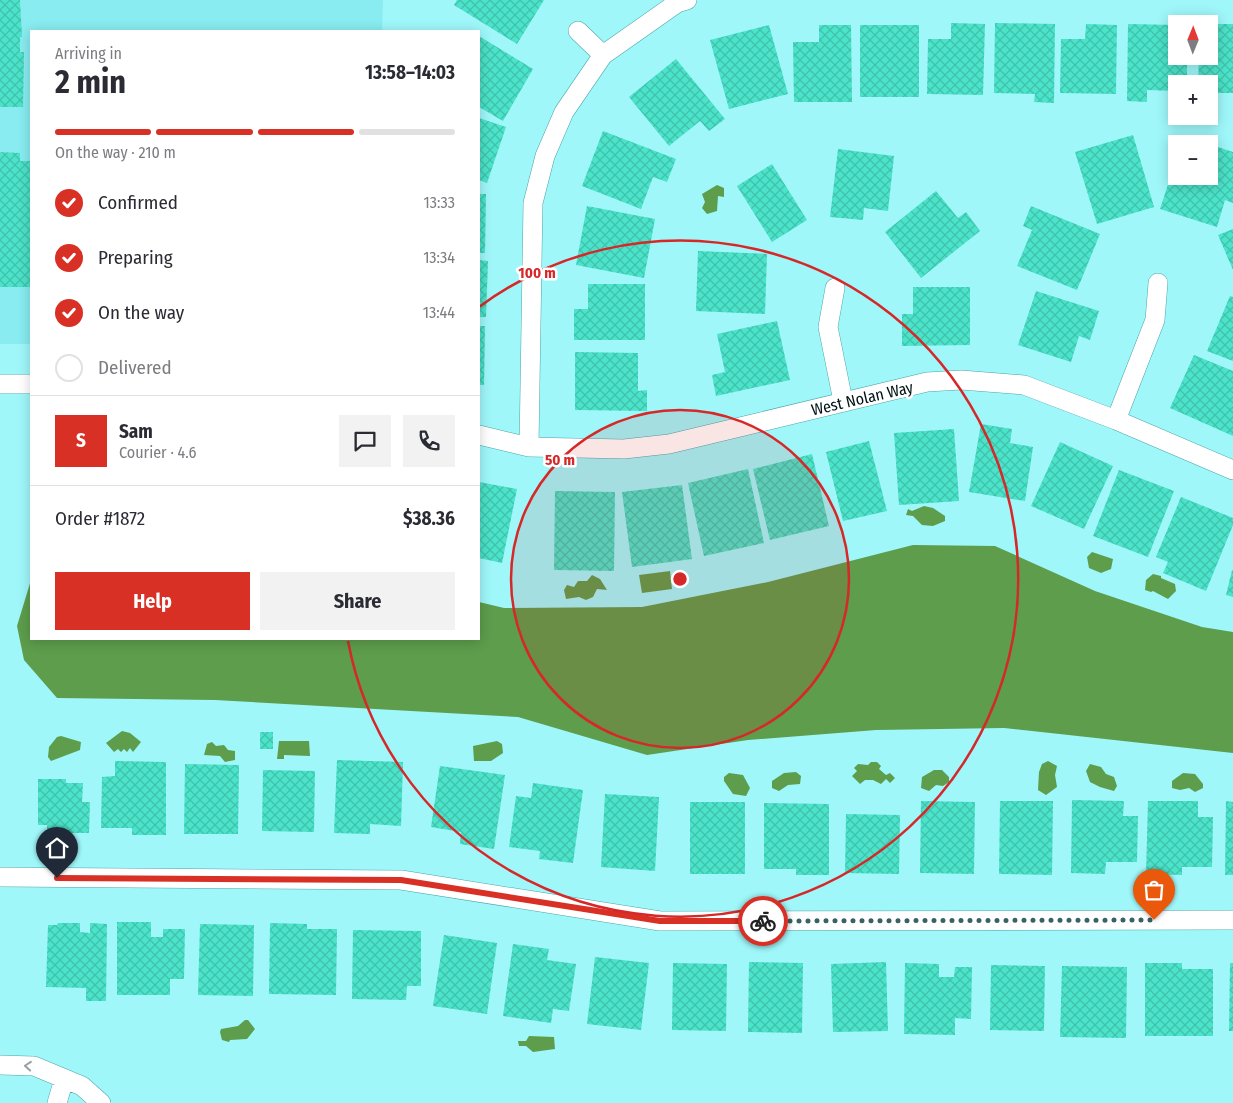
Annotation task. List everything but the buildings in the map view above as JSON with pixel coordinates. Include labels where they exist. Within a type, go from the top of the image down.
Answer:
[{"type":"street","points":[[529,447],[533,203],[545,156],[564,112],[604,55],[677,3],[687,0]]},
{"type":"street","points":[[578,31],[604,55]]},
{"type":"street","points":[[1116,420],[1155,320],[1158,283]]},
{"type":"street","points":[[835,288],[828,327],[843,401]]},
{"type":"street","name":"West Nolan Way","points":[[480,435],[529,447],[624,450],[669,444],[927,382],[961,380],[1024,385],[1116,420],[1233,470]]},
{"type":"street","points":[[0,384],[30,384]]},
{"type":"street","points":[[0,877],[401,880],[660,921],[1233,920]]},
{"type":"street","points":[[0,1065],[34,1066],[82,1086],[101,1103]]},
{"type":"street","points":[[57,1103],[64,1079]]},
{"type":"shaded area","points":[[0,0],[383,0],[382,30],[30,30],[30,344],[0,344]]},
{"type":"shaded area","points":[[717,185],[724,188],[724,197],[718,196],[717,211],[707,214],[702,208],[705,202],[702,194]]},
{"type":"shaded area","points":[[924,506],[933,508],[945,516],[945,521],[933,526],[922,525],[913,516],[906,515],[908,509],[912,511]]},
{"type":"shaded area","points":[[913,545],[995,546],[1095,591],[1202,627],[1233,632],[1233,753],[1004,728],[876,730],[748,740],[647,755],[518,717],[215,700],[57,698],[24,660],[17,626],[30,583],[30,640],[480,640],[480,602],[504,608],[642,607],[768,582]]},
{"type":"shaded area","points":[[1092,552],[1113,559],[1111,569],[1101,573],[1089,568],[1087,557]]},
{"type":"shaded area","points":[[670,571],[672,589],[642,593],[639,575]]},
{"type":"shaded area","points":[[1153,574],[1175,584],[1176,591],[1168,599],[1153,591],[1145,590],[1146,580]]},
{"type":"shaded area","points":[[592,575],[600,579],[607,590],[597,589],[593,597],[586,600],[579,597],[566,599],[564,590],[567,585],[574,587],[578,581],[587,581]]},
{"type":"shaded area","points":[[122,731],[130,733],[141,742],[133,752],[130,748],[127,752],[124,749],[121,752],[118,749],[114,752],[106,743]]},
{"type":"shaded area","points":[[61,736],[81,742],[80,750],[51,761],[48,757],[49,747],[57,737]]},
{"type":"shaded area","points":[[279,741],[309,741],[310,756],[284,755],[284,759],[277,759]]},
{"type":"shaded area","points":[[497,741],[502,744],[503,753],[491,761],[474,761],[473,746]]},
{"type":"shaded area","points":[[212,742],[216,746],[224,745],[228,750],[235,751],[235,760],[225,762],[220,756],[204,755],[207,744]]},
{"type":"shaded area","points":[[1048,761],[1057,766],[1055,775],[1057,787],[1046,795],[1038,790],[1039,772],[1042,764]]},
{"type":"shaded area","points":[[871,762],[877,762],[881,766],[879,769],[886,775],[890,773],[895,778],[890,783],[886,779],[881,784],[873,780],[865,780],[860,784],[852,776],[857,771],[854,768],[858,764],[868,765]]},
{"type":"shaded area","points":[[1090,764],[1101,767],[1106,774],[1114,777],[1117,786],[1114,791],[1090,782],[1086,771]]},
{"type":"shaded area","points":[[934,770],[942,770],[949,777],[949,782],[943,786],[936,785],[929,791],[921,788],[922,777]]},
{"type":"shaded area","points":[[796,772],[801,776],[800,784],[788,785],[779,791],[772,788],[772,781],[784,773]]},
{"type":"shaded area","points":[[729,773],[743,775],[750,788],[746,796],[733,794],[724,781],[724,777]]},
{"type":"shaded area","points":[[1183,773],[1195,774],[1203,784],[1203,788],[1195,792],[1189,788],[1180,790],[1172,788],[1172,781]]},
{"type":"shaded area","points":[[245,1020],[248,1020],[255,1029],[247,1039],[230,1040],[229,1042],[222,1040],[221,1029],[238,1026]]},
{"type":"shaded area","points":[[529,1036],[554,1037],[555,1049],[533,1052],[526,1046],[519,1046],[518,1041],[526,1041]]},
{"type":"way so far","points":[[763,921],[1154,920]]},
{"type":"route","points":[[57,878],[401,880],[660,921],[763,921]]}]
